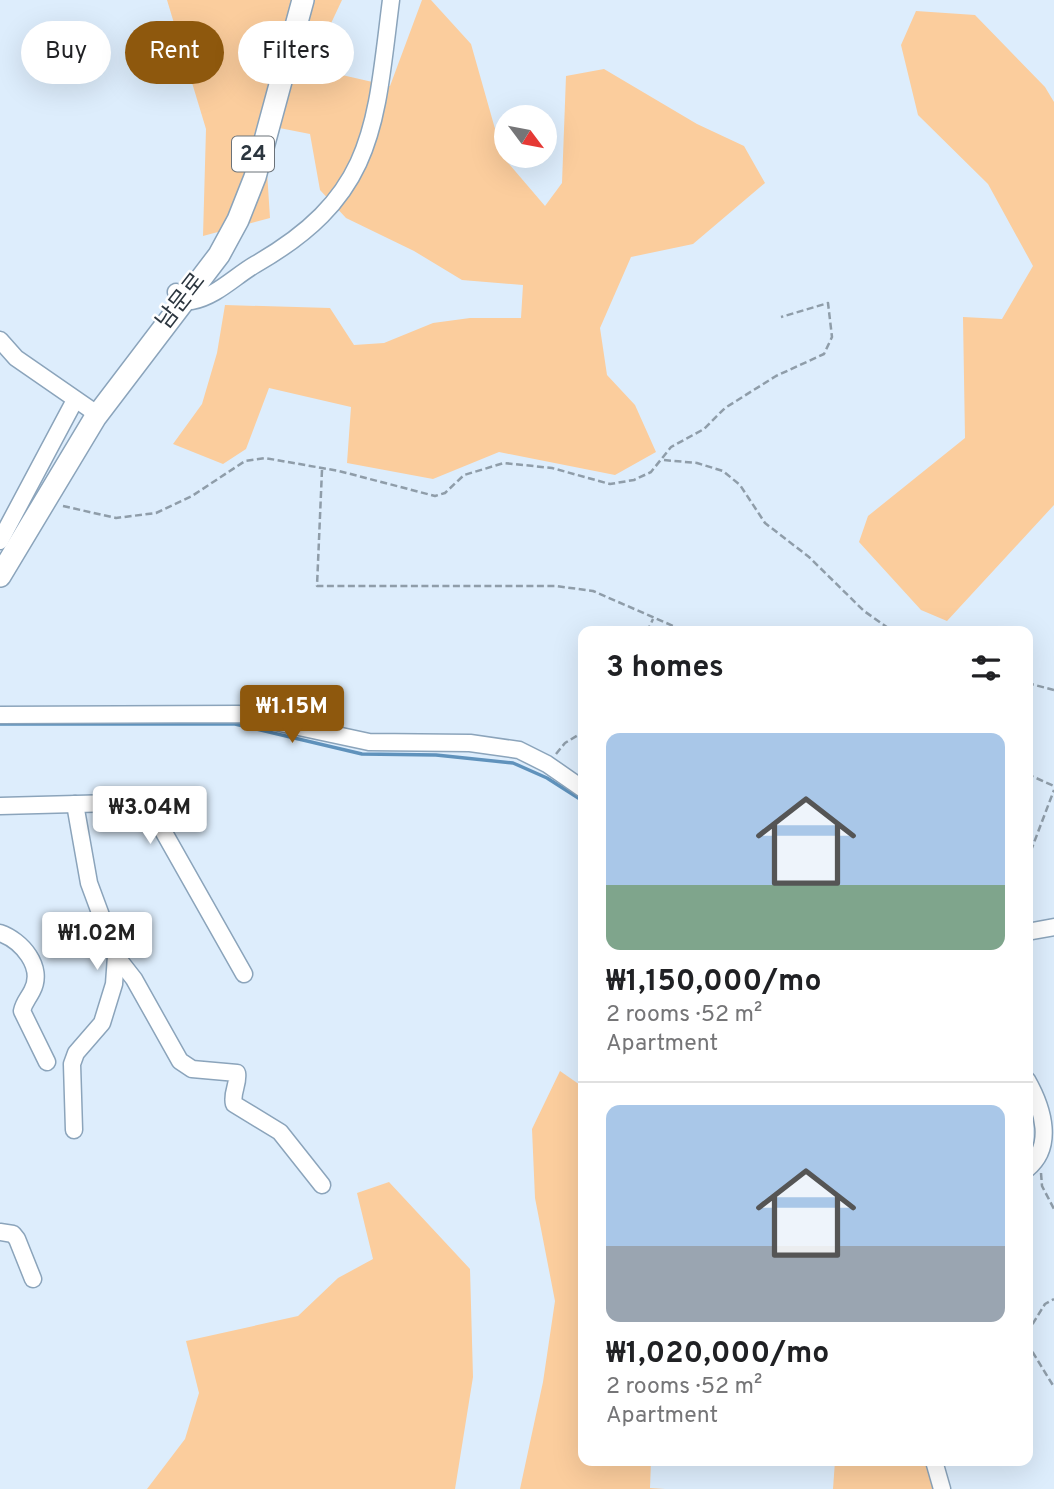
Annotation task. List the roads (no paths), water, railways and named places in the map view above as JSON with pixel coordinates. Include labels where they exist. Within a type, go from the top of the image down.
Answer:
[{"type":"main road","name":"남문로","points":[[181,295],[221,232],[237,200],[253,154],[295,0]]},
{"type":"main road","name":"남문로","points":[[0,558],[86,407],[132,342],[181,295],[223,247],[250,193],[303,0]]},
{"type":"main road","name":"남문로","points":[[0,576],[42,501],[86,407]]},
{"type":"street","points":[[181,295],[201,299],[216,291],[302,236],[339,198],[364,155],[370,132],[390,0]]},
{"type":"street","points":[[0,340],[16,358],[86,407],[0,541]]},
{"type":"street","points":[[0,715],[239,714],[369,742],[470,743],[519,750],[547,764],[578,786]]},
{"type":"street","points":[[0,806],[114,803],[129,806],[146,815],[162,829],[244,974]]},
{"type":"street","points":[[75,804],[89,883],[116,956],[134,979],[180,1061],[192,1069],[237,1073],[239,1081],[233,1098],[234,1104],[280,1132],[322,1185]]},
{"type":"street","points":[[1033,931],[1054,927]]},
{"type":"street","points":[[0,933],[22,944],[30,959],[36,979],[22,1011],[47,1062]]},
{"type":"street","points":[[74,1130],[72,1064],[76,1053],[102,1023],[114,984],[116,956]]},
{"type":"street","points":[[1033,1091],[1047,1117],[1052,1140],[1033,1166]]},
{"type":"street","points":[[0,1232],[13,1234],[17,1239],[33,1279]]},
{"type":"street","points":[[935,1466],[942,1489]]},
{"type":"waterway","points":[[0,724],[235,724],[362,754],[436,755],[513,763],[547,778],[578,798]]}]
